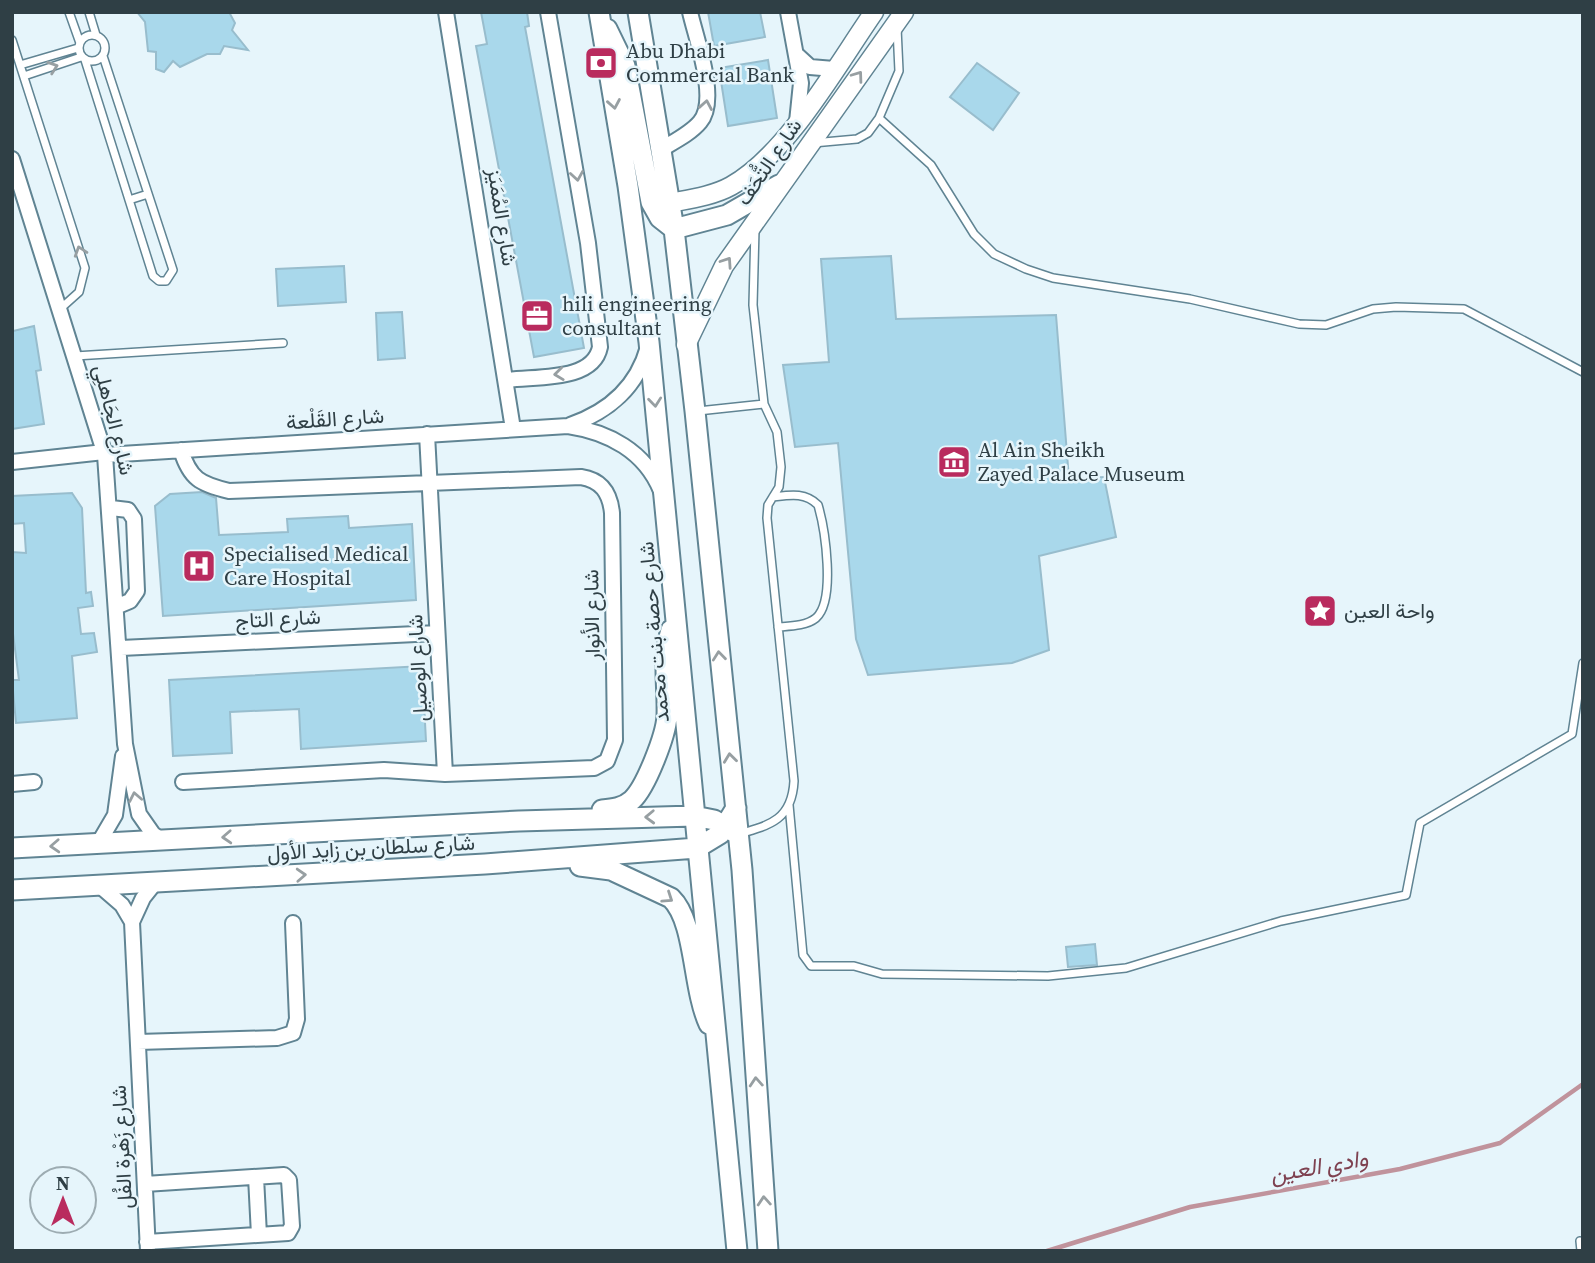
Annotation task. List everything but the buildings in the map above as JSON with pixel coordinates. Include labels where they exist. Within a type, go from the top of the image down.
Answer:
[{"type":"main road","points":[[638,12],[660,150],[661,205]]},
{"type":"main road","points":[[599,15],[625,66],[646,184],[674,229],[736,808],[732,831],[768,1251]]},
{"type":"main road","name":"شارع حصة بنت محمد","points":[[599,15],[649,342],[737,1251]]},
{"type":"main road","points":[[674,229],[727,215],[779,185]]},
{"type":"main road","points":[[635,238],[642,221],[661,205]]},
{"type":"main road","points":[[519,821],[559,810],[616,809],[625,805],[639,792],[666,725],[665,661],[676,616]]},
{"type":"main road","name":"شارع سلطان بن زايد الأول","points":[[12,848],[519,821],[694,816],[708,818],[732,831]]},
{"type":"main road","points":[[698,848],[732,831]]},
{"type":"main road","name":"شارع سلطان بن زايد الأول","points":[[12,890],[485,864],[698,848]]},
{"type":"main road","points":[[485,864],[502,868],[600,867],[671,898],[684,915],[697,993],[717,1039]]},
{"type":"street","name":"شارع المُمَيَز","points":[[446,12],[508,380],[513,429]]},
{"type":"street","points":[[508,380],[584,369],[595,360],[600,347],[588,243],[548,12]]},
{"type":"street","points":[[660,150],[695,127],[708,110],[708,93],[691,12]]},
{"type":"street","points":[[788,12],[801,83],[797,122]]},
{"type":"street","name":"شارع التُّحَف","points":[[661,205],[729,187],[751,173],[772,153],[797,122],[874,12]]},
{"type":"street","name":"شارع التُّحَف","points":[[686,345],[714,282],[808,143],[900,18]]},
{"type":"street","points":[[798,56],[810,68],[834,69]]},
{"type":"street","name":"شارع الجَاهلِي","points":[[12,159],[105,454],[121,648],[125,744],[139,814],[145,825],[163,841]]},
{"type":"street","name":"شارع القَلْعة","points":[[568,426],[597,414],[621,396],[639,371],[649,342]]},
{"type":"street","name":"شارع القَلْعة","points":[[12,463],[105,454],[568,426],[605,435],[636,455],[658,485],[666,502]]},
{"type":"street","name":"شارع الوصيل","points":[[427,434],[445,774]]},
{"type":"street","name":"شارع الأنوار","points":[[181,450],[190,474],[208,485],[229,491],[590,479],[606,490],[612,513],[615,740],[612,755],[594,768],[445,774],[384,770],[183,782]]},
{"type":"street","points":[[111,508],[128,510],[134,519],[137,590],[131,601],[118,606]]},
{"type":"street","name":"شارع التاج","points":[[121,648],[437,633]]},
{"type":"street","name":"شارع الجَاهلِي","points":[[98,844],[115,815],[125,744]]},
{"type":"street","points":[[12,784],[34,782]]},
{"type":"street","points":[[132,922],[139,905],[155,884]]},
{"type":"street","points":[[100,886],[116,898],[132,922]]},
{"type":"street","name":"شارع زَهْرة الفُل","points":[[132,922],[148,1246]]},
{"type":"street","points":[[138,1042],[277,1038],[293,1033],[297,1019],[293,923]]},
{"type":"street","points":[[145,1184],[284,1175],[288,1178],[291,1215],[291,1229],[288,1233],[148,1246]]},
{"type":"street","points":[[256,1177],[259,1235]]},
{"type":"lane","points":[[69,12],[153,276],[159,281],[166,281],[173,270],[103,56],[104,42],[96,36],[89,12]]},
{"type":"lane","points":[[808,143],[857,139],[868,133],[879,118],[899,71],[900,18]]},
{"type":"lane","points":[[20,65],[79,45],[86,36],[96,36]]},
{"type":"lane","points":[[12,40],[85,268],[79,292],[60,309]]},
{"type":"lane","points":[[24,76],[83,59],[95,62],[103,56]]},
{"type":"lane","points":[[879,118],[932,165],[974,234],[994,254],[1026,269],[1053,278],[1190,299],[1299,324],[1326,325],[1373,309],[1464,309],[1583,372]]},
{"type":"lane","points":[[129,200],[148,194]]},
{"type":"lane","points":[[732,831],[770,825],[793,798],[767,517],[768,505],[779,487],[781,467],[776,432],[764,404],[754,305],[755,222]]},
{"type":"lane","points":[[75,356],[283,343]]},
{"type":"lane","points":[[695,411],[764,404]]},
{"type":"lane","points":[[773,497],[797,495],[811,498],[818,505],[828,589],[825,606],[815,619],[801,625],[778,627]]},
{"type":"lane","points":[[789,805],[803,955],[811,966],[854,966],[882,974],[1020,976],[1126,968],[1282,921],[1406,895],[1420,823],[1572,734],[1583,663]]},
{"type":"lane","points":[[1580,1241],[1581,1251]]},
{"type":"waterway","name":"وادي العين","points":[[1047,1251],[1190,1207],[1400,1169],[1500,1143],[1583,1084]]},
{"type":"place","name":"Abu Dhabi Commercial Bank","points":[[601,63]]},
{"type":"place","name":"hili engineering consultant","points":[[537,316]]},
{"type":"place","name":"Al Ain Sheikh Zayed Palace Museum","points":[[954,462]]},
{"type":"place","name":"Specialised Medical Care Hospital","points":[[199,566]]},
{"type":"place","name":"واحة العين","points":[[1320,611]]}]
